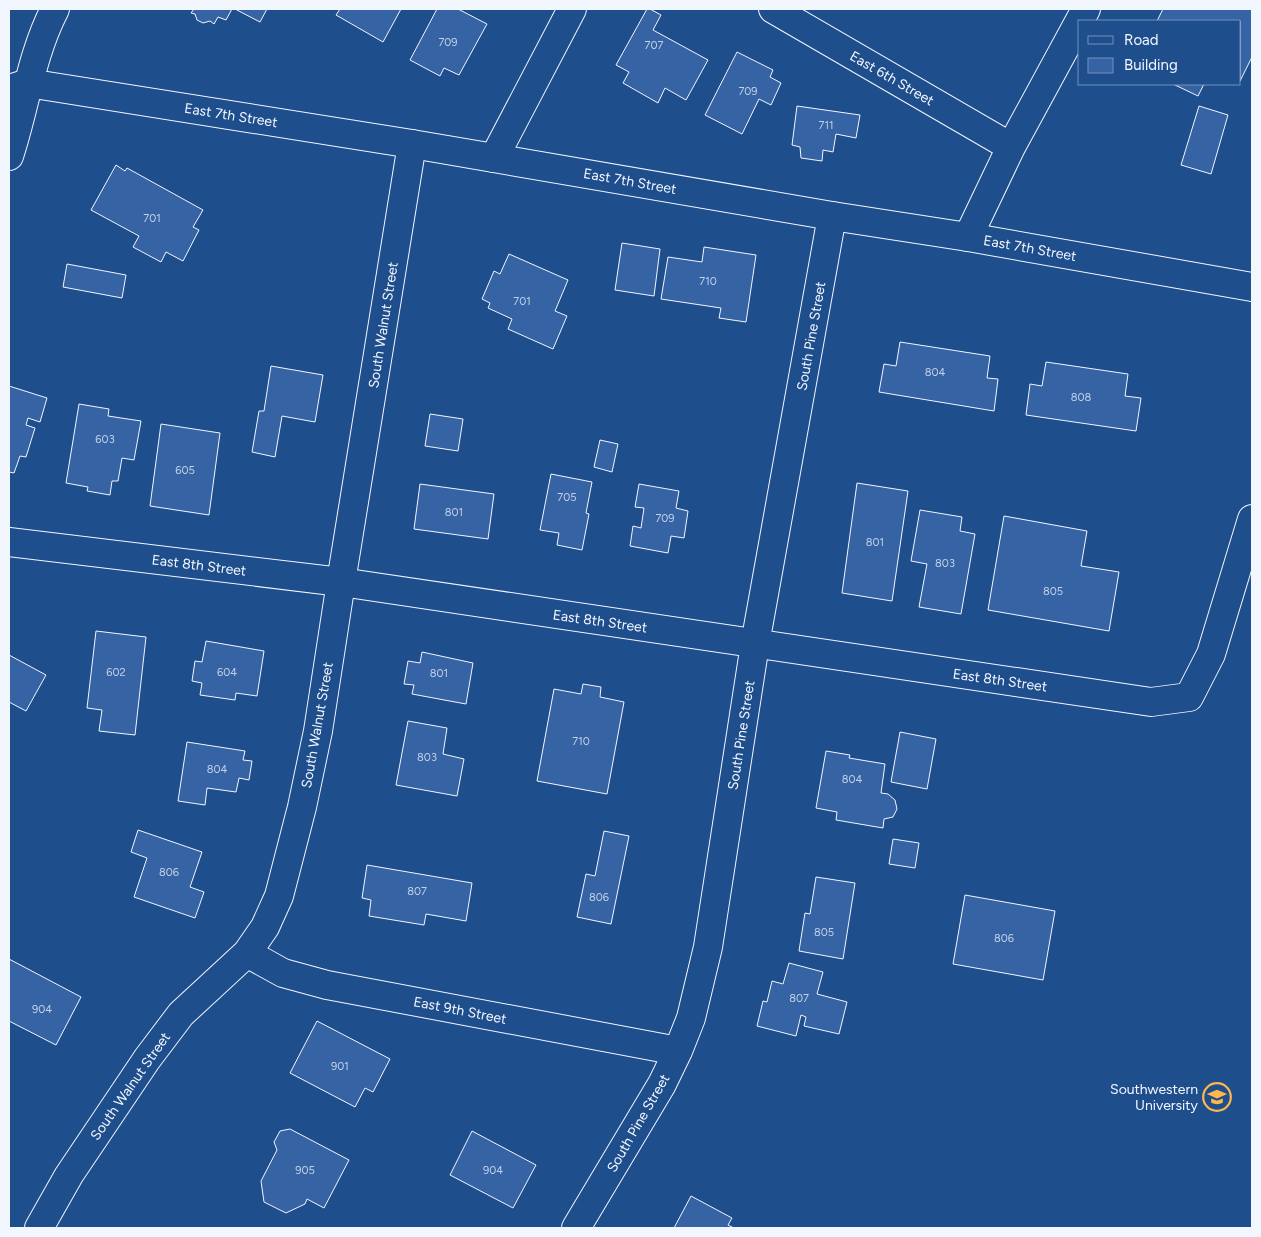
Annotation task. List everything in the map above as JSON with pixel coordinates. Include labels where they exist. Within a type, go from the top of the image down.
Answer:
[{"type":"street","points":[[9,156],[14,142],[18,86],[54,9]]},
{"type":"street","points":[[494,158],[572,9]]},
{"type":"street","name":"East 6th Street","points":[[773,9],[1011,147]]},
{"type":"street","points":[[1080,20],[1086,9]]},
{"type":"street","points":[[968,238],[1011,147],[1078,24]]},
{"type":"street","name":"East 7th Street","points":[[18,86],[412,144],[1252,287]]},
{"type":"street","name":"South Walnut Street","points":[[39,1228],[69,1175],[152,1051],[181,1014],[247,954],[265,926],[279,896],[302,807],[318,731],[412,144]]},
{"type":"street","name":"South Pine Street","points":[[576,1228],[662,1084],[691,1018],[708,947],[756,644],[832,216]]},
{"type":"street","name":"East 8th Street","points":[[9,542],[341,582],[1151,702],[1190,697],[1211,654],[1252,519]]},
{"type":"street","name":"East 9th Street","points":[[247,954],[283,973],[327,985],[678,1051]]},
{"type":"building","points":[[194,9],[232,9],[226,20],[218,17],[214,24],[210,21],[203,23],[197,20],[195,14],[191,13]]},
{"type":"building","points":[[235,9],[267,9],[260,22]]},
{"type":"building","points":[[340,9],[401,9],[383,42],[336,15]]},
{"type":"building","points":[[437,9],[458,9],[487,24],[459,75],[444,68],[440,76],[410,60]]},
{"type":"building","points":[[647,9],[661,15],[653,30],[708,60],[686,100],[665,88],[658,103],[623,83],[629,72],[616,65]]},
{"type":"building","points":[[1163,9],[1252,9],[1252,57],[1241,79],[1241,20],[1158,20]]},
{"type":"building","points":[[737,52],[773,70],[770,77],[781,83],[771,105],[759,99],[742,134],[705,115]]},
{"type":"building","points":[[1175,85],[1204,85],[1198,96]]},
{"type":"building","points":[[797,106],[860,115],[856,138],[836,134],[833,152],[823,150],[822,161],[801,158],[800,147],[792,145]]},
{"type":"building","points":[[1199,106],[1228,115],[1211,174],[1181,165]]},
{"type":"building","points":[[116,165],[125,171],[127,168],[203,210],[193,227],[199,230],[183,261],[166,252],[161,262],[133,247],[139,236],[91,210]]},
{"type":"building","points":[[622,243],[660,249],[654,296],[615,290]]},
{"type":"building","points":[[704,247],[756,255],[746,322],[719,318],[721,308],[661,299],[668,257],[702,262]]},
{"type":"building","points":[[509,254],[568,280],[555,311],[567,316],[553,349],[508,329],[512,319],[488,308],[490,303],[482,299],[494,271],[500,274]]},
{"type":"building","points":[[67,264],[126,275],[122,298],[63,287]]},
{"type":"building","points":[[900,342],[990,356],[987,378],[998,379],[994,411],[879,392],[884,364],[896,366]]},
{"type":"building","points":[[1046,362],[1128,374],[1125,396],[1141,398],[1136,431],[1026,415],[1030,384],[1042,386]]},
{"type":"building","points":[[271,366],[323,375],[315,422],[282,416],[275,457],[252,452],[259,411],[264,411]]},
{"type":"building","points":[[9,386],[47,398],[40,422],[28,418],[26,425],[35,428],[26,457],[20,456],[14,473],[9,472]]},
{"type":"building","points":[[79,404],[109,409],[108,416],[141,421],[134,460],[122,458],[118,481],[112,481],[110,495],[87,491],[88,487],[66,483]]},
{"type":"building","points":[[430,414],[463,419],[458,451],[425,446]]},
{"type":"building","points":[[161,424],[220,433],[209,515],[150,506]]},
{"type":"building","points":[[600,440],[618,444],[612,472],[594,467]]},
{"type":"building","points":[[551,474],[592,482],[586,513],[589,514],[582,550],[557,545],[559,533],[540,530]]},
{"type":"building","points":[[857,483],[908,491],[892,601],[842,593]]},
{"type":"building","points":[[420,484],[494,494],[488,539],[414,529]]},
{"type":"building","points":[[639,484],[679,491],[676,508],[688,511],[684,538],[671,536],[668,553],[630,546],[633,526],[641,528],[644,508],[635,507]]},
{"type":"building","points":[[920,510],[962,517],[960,531],[975,534],[961,614],[919,607],[927,564],[911,561]]},
{"type":"building","points":[[1004,516],[1087,531],[1081,566],[1119,572],[1109,631],[988,610]]},
{"type":"building","points":[[96,631],[146,637],[135,735],[99,731],[102,710],[87,708]]},
{"type":"building","points":[[206,641],[264,651],[257,696],[236,693],[235,700],[200,695],[202,683],[192,681],[195,661],[202,662]]},
{"type":"building","points":[[422,652],[473,663],[466,704],[412,694],[414,685],[404,684],[408,661],[420,663]]},
{"type":"building","points":[[9,655],[46,675],[26,711],[9,702]]},
{"type":"building","points":[[583,684],[601,687],[600,697],[624,702],[607,794],[537,781],[554,689],[581,694]]},
{"type":"building","points":[[408,721],[447,728],[443,754],[464,759],[457,796],[396,785]]},
{"type":"building","points":[[900,732],[936,739],[927,789],[891,782]]},
{"type":"building","points":[[187,742],[245,751],[243,760],[252,761],[249,780],[239,778],[236,792],[207,788],[205,805],[178,801]]},
{"type":"building","points":[[826,751],[850,755],[849,758],[885,764],[881,793],[888,794],[895,800],[897,809],[893,817],[884,819],[883,828],[836,820],[837,812],[816,808]]},
{"type":"building","points":[[138,830],[202,852],[190,887],[204,892],[195,918],[134,897],[147,858],[131,852]]},
{"type":"building","points":[[604,831],[629,836],[611,924],[577,917],[586,874],[595,876]]},
{"type":"building","points":[[893,839],[919,843],[915,868],[889,864]]},
{"type":"building","points":[[367,865],[472,883],[466,921],[426,914],[424,925],[369,916],[371,900],[362,898]]},
{"type":"building","points":[[816,877],[855,883],[843,959],[799,951],[805,913],[810,914]]},
{"type":"building","points":[[965,895],[1055,911],[1043,980],[953,964]]},
{"type":"building","points":[[9,959],[81,997],[56,1045],[9,1021]]},
{"type":"building","points":[[789,963],[823,972],[817,994],[847,1002],[839,1034],[804,1026],[806,1017],[801,1015],[796,1036],[757,1026],[763,1001],[767,1002],[772,981],[783,984]]},
{"type":"building","points":[[317,1021],[390,1059],[373,1092],[365,1088],[355,1107],[290,1073]]},
{"type":"building","points":[[290,1129],[349,1160],[324,1208],[307,1199],[305,1204],[286,1213],[264,1202],[261,1181],[277,1150],[274,1142],[280,1131]]},
{"type":"building","points":[[472,1131],[536,1165],[513,1208],[450,1175]]},
{"type":"building","points":[[691,1196],[732,1218],[728,1225],[734,1228],[674,1228]]},
{"type":"place","name":"Southwestern University","points":[[1217,1097]]}]
